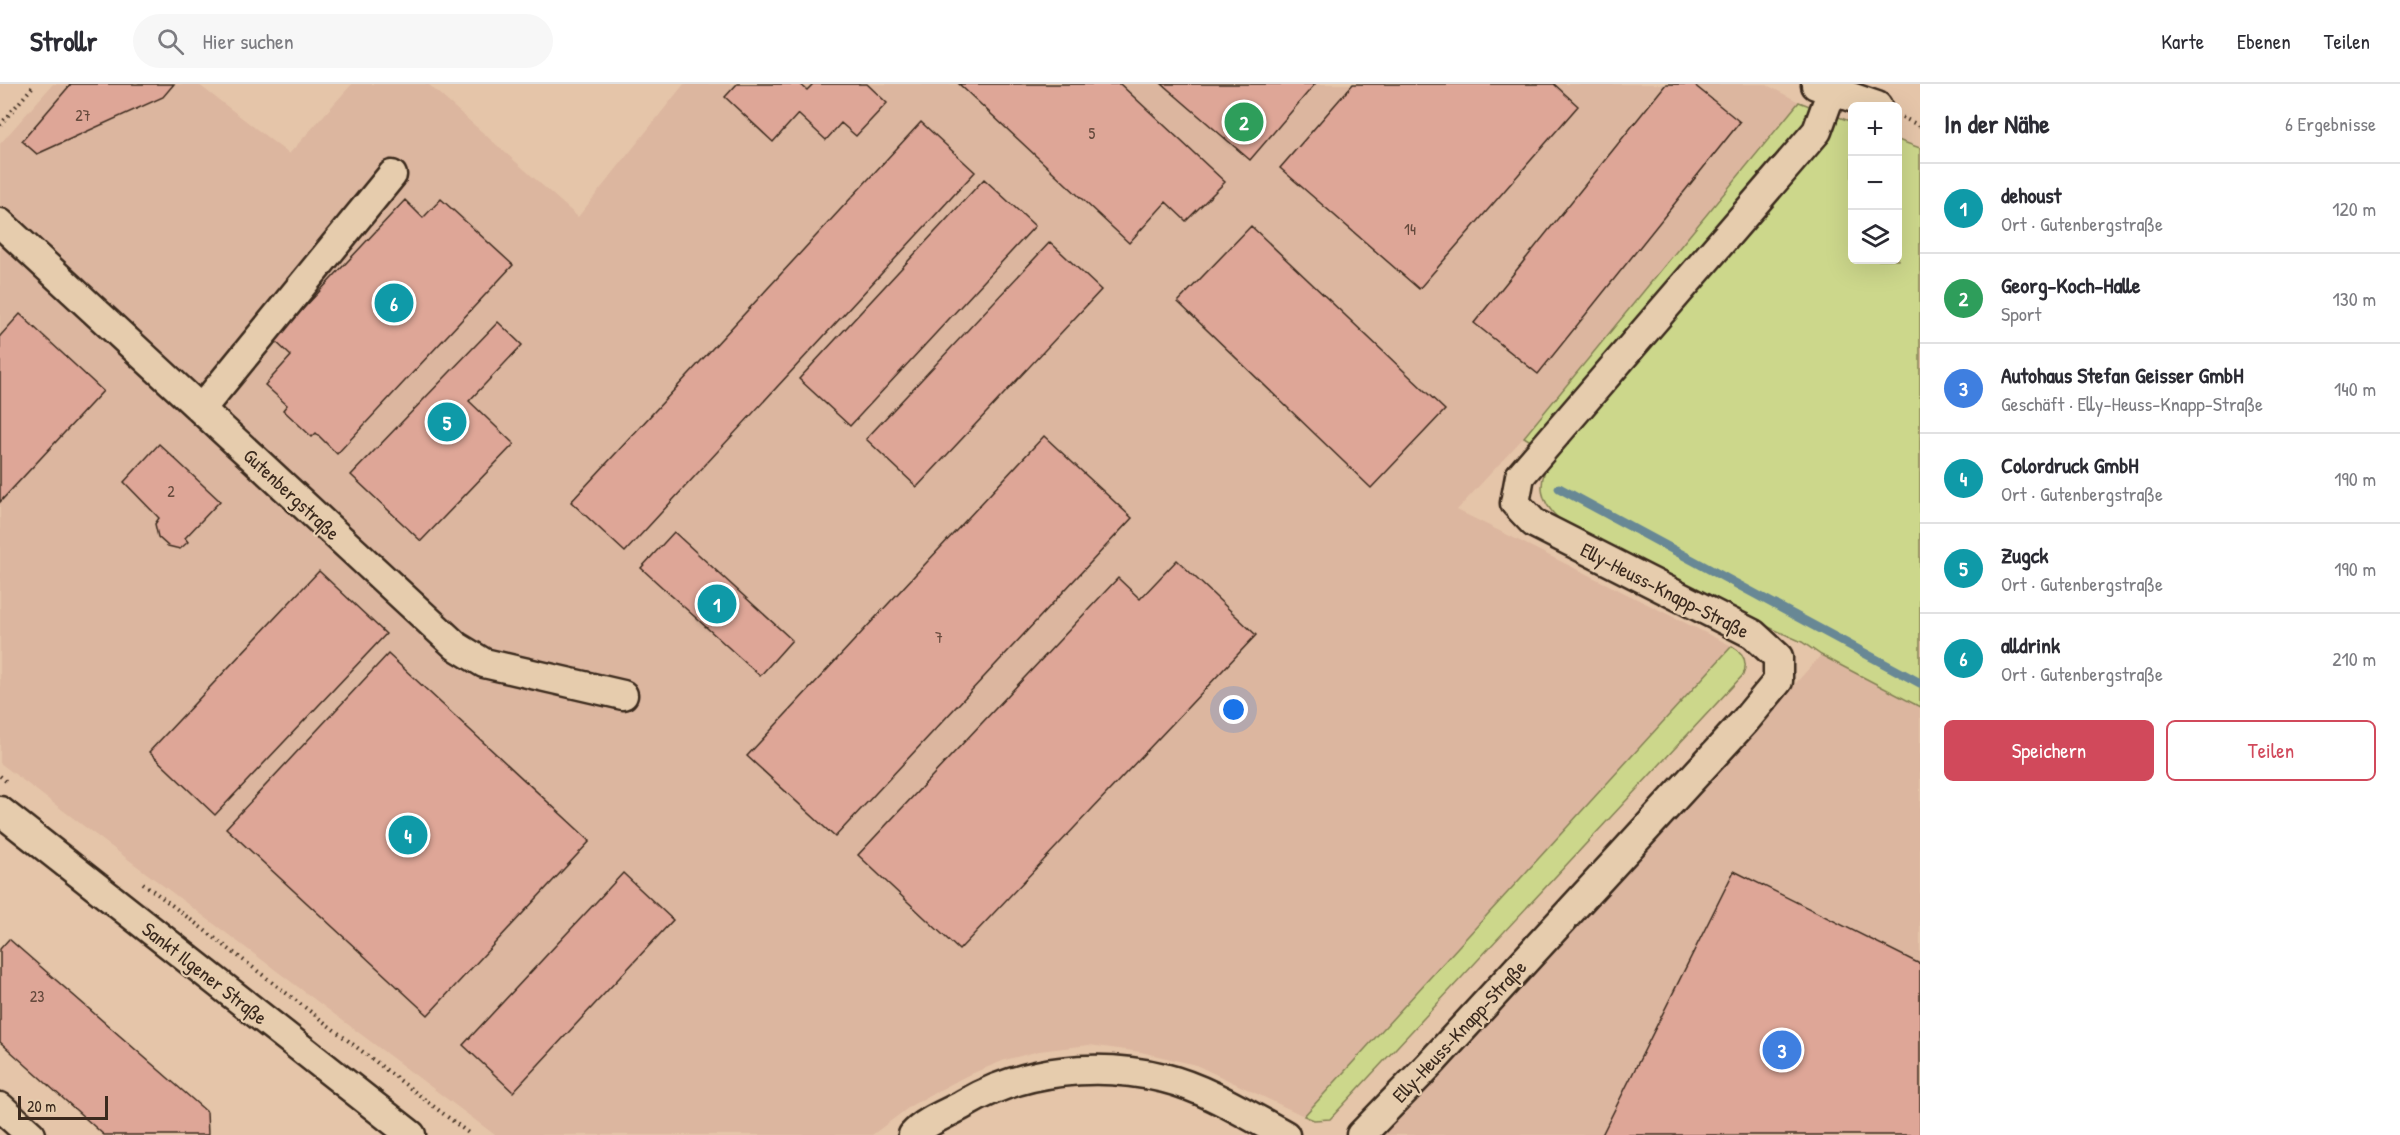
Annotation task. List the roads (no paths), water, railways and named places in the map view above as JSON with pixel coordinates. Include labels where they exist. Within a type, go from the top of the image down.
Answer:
[{"type":"street","points":[[1823,87],[1866,102]]},
{"type":"street","name":"Elly-Heuss-Knapp-Straße","points":[[1361,1135],[1430,1064],[1745,721],[1778,681],[1778,657],[1753,634],[1534,523],[1515,503],[1520,476],[1817,131],[1823,87]]},
{"type":"street","points":[[201,409],[392,175]]},
{"type":"street","name":"Gutenbergstraße","points":[[0,223],[456,646],[484,663],[623,695]]},
{"type":"street","name":"Sankt Ilgener Straße","points":[[0,811],[411,1135]]},
{"type":"street","points":[[914,1135],[917,1131],[986,1091],[1049,1072],[1107,1070],[1165,1078],[1221,1100],[1285,1135]]},
{"type":"street","points":[[0,1107],[31,1135]]},
{"type":"waterway","points":[[1559,488],[1920,683]]},
{"type":"place","name":"Georg-Koch-Halle","points":[[1244,122]]},
{"type":"place","name":"alldrink","points":[[394,303]]},
{"type":"place","name":"Zugck","points":[[447,422]]},
{"type":"place","name":"dehoust","points":[[717,604]]},
{"type":"place","name":"Colordruck GmbH","points":[[408,835]]},
{"type":"place","name":"Autohaus Stefan Geisser GmbH","points":[[1782,1050]]}]
